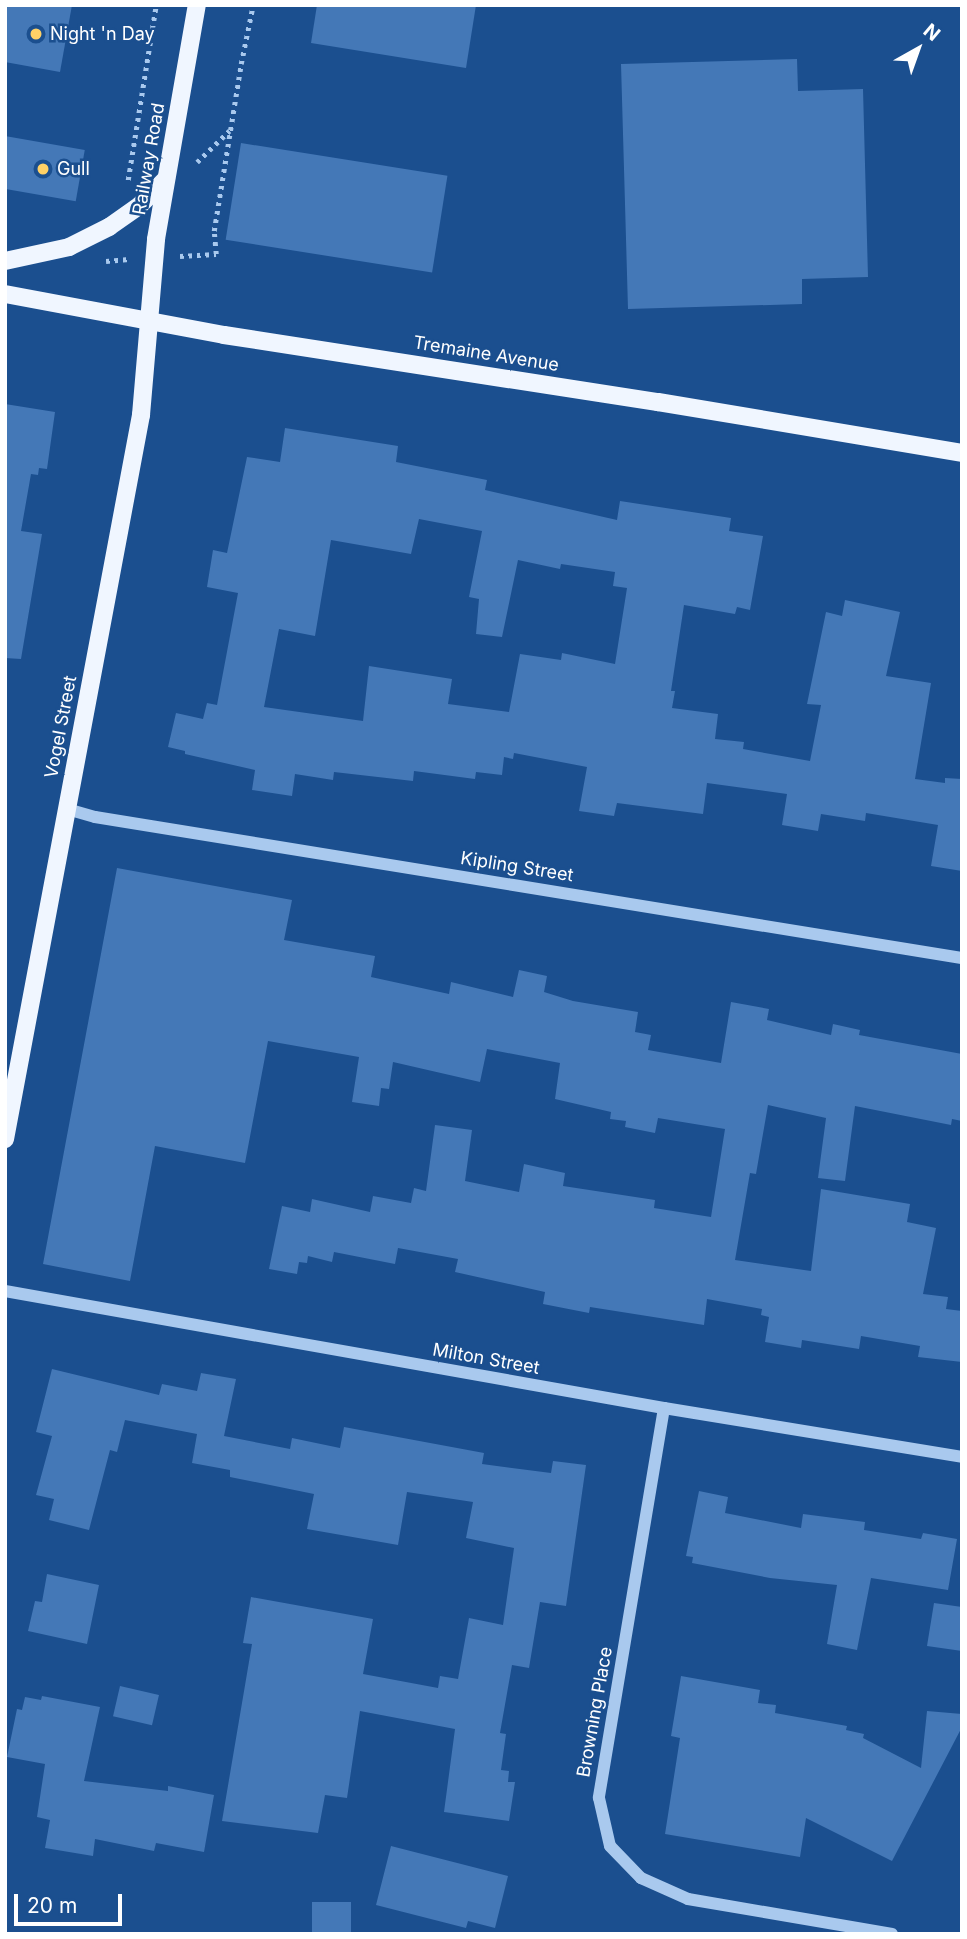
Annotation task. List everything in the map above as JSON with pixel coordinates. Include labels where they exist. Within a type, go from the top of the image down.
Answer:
[{"type":"main road","name":"Railway Road","points":[[150,322],[156,239],[197,5]]},
{"type":"main road","points":[[5,261],[69,247],[109,227],[140,205],[166,179]]},
{"type":"main road","name":"Tremaine Avenue","points":[[5,294],[150,322],[962,453]]},
{"type":"main road","name":"Vogel Street","points":[[5,1139],[141,415],[150,322]]},
{"type":"street","name":"Kipling Street","points":[[67,809],[95,817],[962,958]]},
{"type":"street","name":"Milton Street","points":[[5,1291],[664,1408],[962,1457]]},
{"type":"street","name":"Browning Place","points":[[664,1408],[599,1798],[610,1846],[641,1878],[688,1899],[892,1934]]},
{"type":"path","points":[[129,187],[127,172],[156,5]]},
{"type":"path","points":[[211,254],[216,254],[214,231],[253,5]]},
{"type":"path","points":[[218,142],[230,130]]},
{"type":"building","name":"Night 'n Day","points":[[5,5],[72,5],[60,72],[5,62]]},
{"type":"building","points":[[317,5],[476,5],[466,68],[311,43]]},
{"type":"building","points":[[797,59],[798,91],[863,89],[868,277],[802,279],[802,304],[628,309],[621,64]]},
{"type":"building","name":"Gull","points":[[5,136],[85,150],[76,201],[5,189]]},
{"type":"building","points":[[241,143],[447,176],[432,272],[226,240]]},
{"type":"building","points":[[5,404],[55,412],[47,469],[39,468],[38,475],[31,474],[21,531],[42,534],[21,659],[5,658]]},
{"type":"building","points":[[285,428],[398,446],[396,462],[487,480],[485,490],[617,520],[620,501],[731,518],[729,531],[763,536],[750,610],[737,607],[735,614],[684,605],[671,691],[675,691],[672,708],[718,714],[715,739],[744,742],[743,749],[810,761],[821,705],[807,704],[826,612],[842,616],[845,600],[900,612],[886,676],[931,683],[915,779],[945,783],[945,778],[962,779],[962,871],[931,866],[938,825],[866,813],[865,821],[821,814],[818,831],[782,825],[787,794],[707,783],[703,814],[617,803],[614,816],[579,811],[587,767],[514,753],[513,759],[504,757],[502,775],[476,772],[475,779],[414,771],[413,781],[334,772],[333,780],[295,774],[292,796],[252,790],[255,770],[185,754],[185,751],[168,747],[176,713],[203,719],[207,703],[217,705],[238,593],[207,587],[213,550],[227,553],[247,457],[280,462]],"holes":[[[419,519],[482,531],[469,597],[479,599],[476,634],[502,637],[518,560],[560,569],[561,564],[615,572],[613,586],[627,588],[615,664],[562,653],[561,660],[520,654],[509,712],[448,704],[452,679],[369,666],[363,721],[264,707],[279,629],[315,636],[331,540],[411,554]]]},
{"type":"building","points":[[117,868],[292,900],[284,940],[375,956],[371,977],[449,994],[451,982],[513,997],[519,970],[547,976],[544,992],[573,1001],[638,1012],[635,1032],[651,1035],[648,1050],[721,1063],[731,1002],[769,1009],[767,1020],[831,1035],[833,1024],[860,1030],[859,1035],[962,1054],[962,1121],[952,1119],[951,1125],[855,1106],[845,1181],[818,1178],[826,1118],[768,1105],[756,1174],[750,1173],[735,1260],[811,1271],[821,1189],[910,1204],[907,1222],[936,1228],[923,1294],[948,1297],[946,1309],[962,1311],[962,1362],[918,1357],[920,1346],[861,1336],[859,1349],[802,1340],[801,1348],[765,1342],[769,1317],[761,1315],[762,1309],[707,1299],[704,1325],[590,1307],[589,1313],[543,1304],[545,1292],[455,1272],[458,1259],[398,1248],[395,1264],[334,1252],[332,1262],[308,1256],[307,1263],[299,1262],[297,1274],[269,1269],[282,1206],[310,1212],[312,1199],[370,1212],[373,1196],[411,1203],[414,1188],[426,1191],[435,1125],[472,1130],[465,1181],[519,1192],[524,1164],[565,1173],[563,1186],[655,1200],[654,1208],[711,1217],[725,1129],[658,1118],[655,1133],[625,1127],[626,1121],[610,1119],[611,1112],[555,1099],[560,1063],[487,1049],[480,1082],[393,1062],[389,1089],[381,1088],[379,1106],[352,1102],[359,1057],[268,1041],[245,1163],[155,1146],[130,1281],[43,1264]]},
{"type":"building","points":[[52,1369],[159,1395],[162,1384],[197,1391],[201,1373],[236,1379],[224,1436],[290,1449],[292,1438],[340,1448],[344,1427],[484,1453],[482,1464],[551,1473],[553,1461],[586,1465],[566,1606],[540,1602],[529,1668],[512,1665],[500,1733],[506,1734],[501,1770],[509,1771],[508,1782],[515,1782],[509,1821],[444,1812],[455,1729],[360,1711],[347,1798],[325,1795],[318,1833],[222,1821],[252,1644],[243,1643],[251,1597],[373,1619],[363,1674],[438,1688],[440,1676],[458,1679],[469,1618],[503,1625],[514,1548],[466,1538],[473,1502],[407,1492],[398,1545],[307,1529],[314,1494],[230,1477],[230,1470],[192,1463],[197,1434],[125,1420],[117,1452],[110,1450],[89,1530],[49,1520],[54,1499],[36,1495],[52,1436],[36,1432]]},
{"type":"building","points":[[699,1491],[728,1497],[725,1513],[801,1528],[803,1514],[865,1522],[864,1530],[921,1539],[923,1533],[957,1539],[948,1590],[871,1578],[857,1650],[827,1644],[837,1585],[770,1578],[692,1563],[693,1557],[686,1556]]},
{"type":"building","points":[[47,1574],[99,1585],[87,1644],[28,1631],[35,1601],[42,1602]]},
{"type":"building","points":[[934,1603],[962,1607],[962,1651],[927,1646]]},
{"type":"building","points":[[681,1676],[760,1690],[758,1703],[776,1705],[775,1713],[847,1726],[846,1730],[864,1734],[863,1738],[921,1768],[927,1711],[962,1714],[962,1727],[892,1861],[806,1818],[800,1857],[665,1834],[680,1738],[671,1736]]},
{"type":"building","points":[[120,1686],[159,1695],[152,1725],[113,1716]]},
{"type":"building","points":[[42,1696],[100,1707],[84,1781],[168,1791],[168,1786],[214,1795],[204,1852],[156,1843],[154,1851],[95,1839],[93,1856],[45,1848],[50,1820],[37,1817],[45,1764],[7,1757],[17,1709],[22,1710],[25,1697],[41,1700]]},
{"type":"building","points":[[391,1846],[508,1876],[495,1928],[468,1921],[466,1928],[376,1905]]},
{"type":"building","points":[[312,1902],[351,1902],[351,1934],[312,1934]]},
{"type":"place","name":"Night 'n Day","points":[[36,34]]},
{"type":"place","name":"Gull","points":[[43,169]]}]
